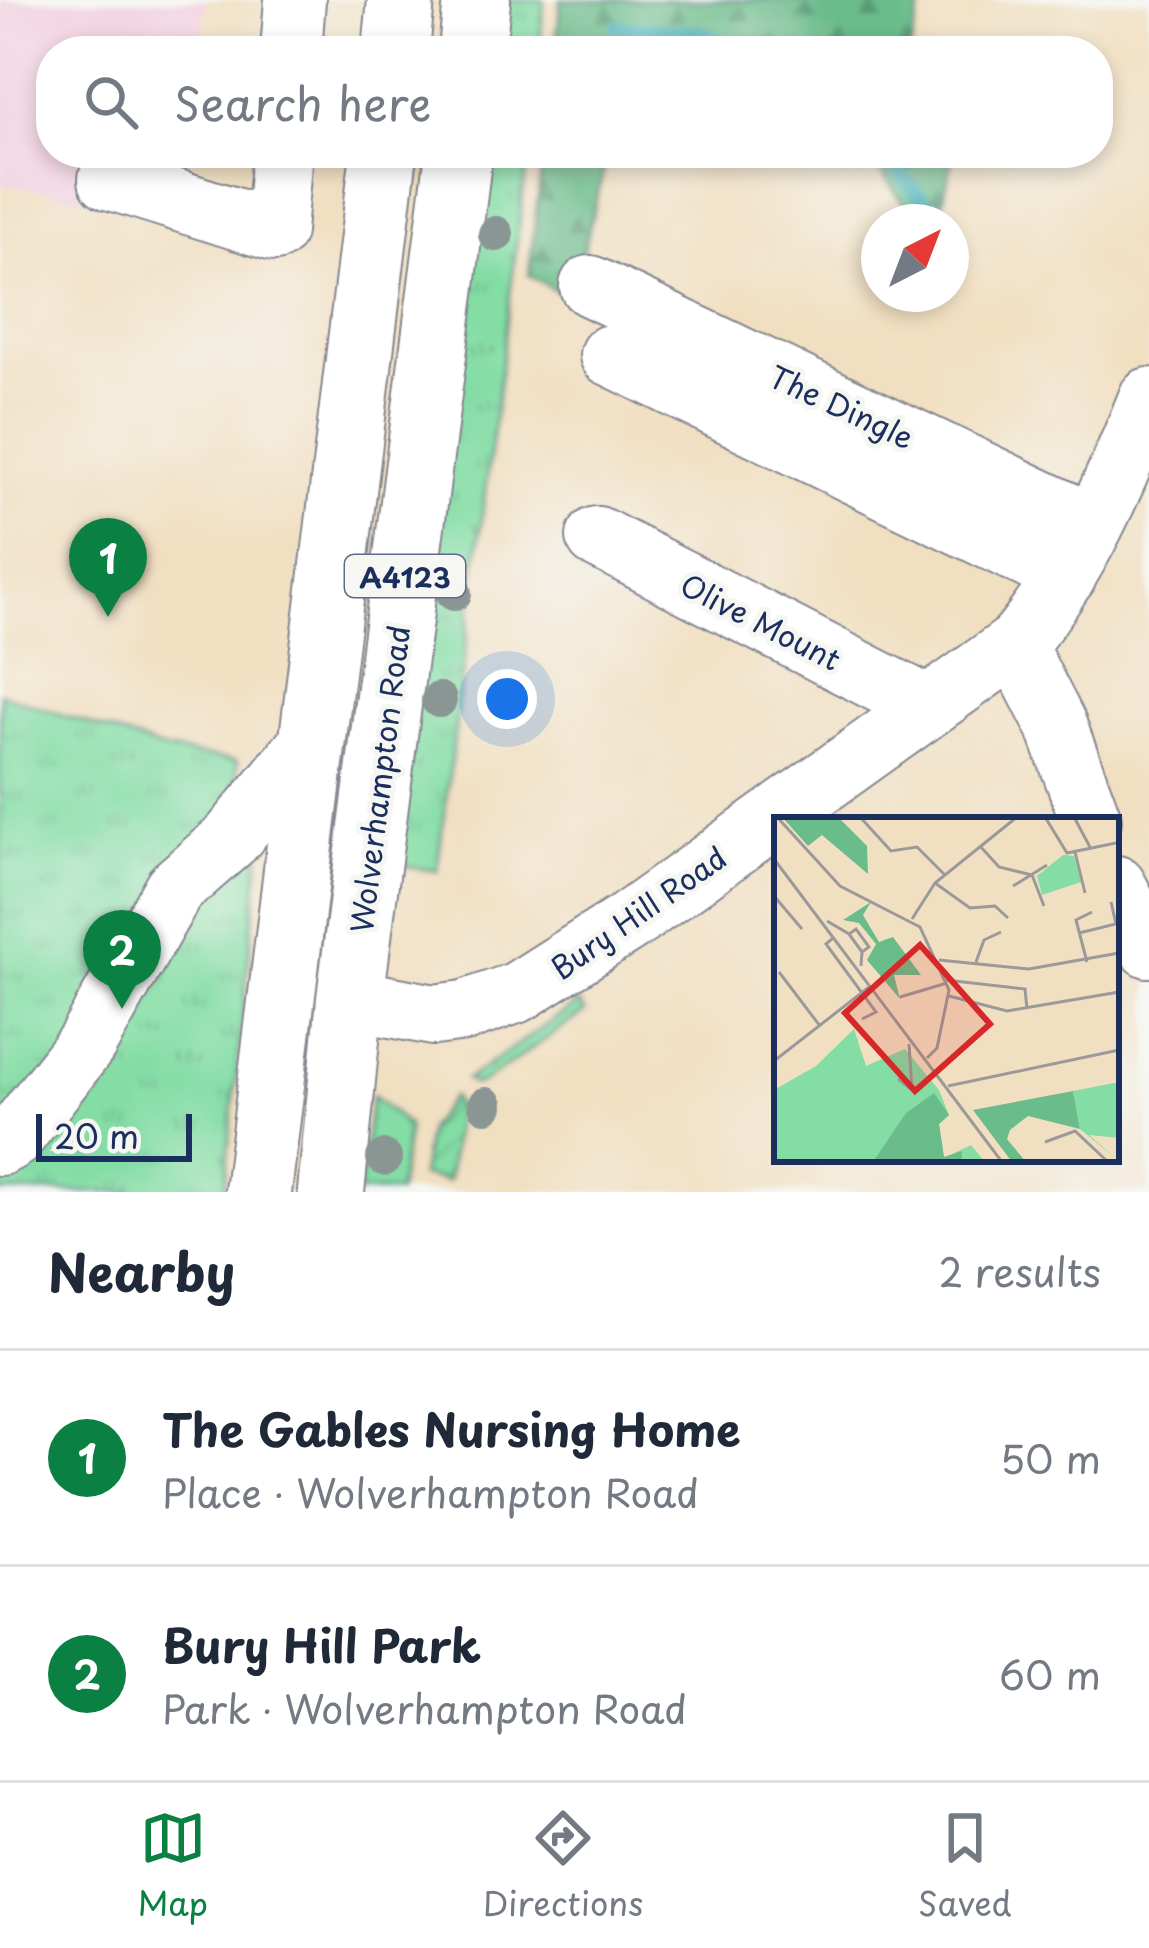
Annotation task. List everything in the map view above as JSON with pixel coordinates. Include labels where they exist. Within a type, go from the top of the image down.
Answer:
[{"type":"highway","points":[[397,36],[401,0]]},
{"type":"highway","name":"A4123","points":[[258,1192],[382,168]]},
{"type":"highway","name":"Wolverhampton Road","points":[[332,1192],[350,999],[457,168]]},
{"type":"highway","points":[[282,989],[350,999]]},
{"type":"street","points":[[292,36],[295,0]]},
{"type":"street","points":[[109,179],[275,231],[281,168]]},
{"type":"street","name":"The Dingle","points":[[590,286],[1105,528]]},
{"type":"street","points":[[610,355],[1105,528]]},
{"type":"street","name":"Bury Hill Road","points":[[350,999],[434,1016],[465,1011],[518,992],[630,921],[925,705],[1015,645],[1105,528],[1149,398]]},
{"type":"street","name":"Olive Mount","points":[[597,537],[925,705]]},
{"type":"street","points":[[1015,645],[1056,725],[1090,817]]},
{"type":"street","points":[[0,1145],[14,1138],[86,1044],[174,890],[231,838],[310,742]]},
{"type":"street","points":[[1119,892],[1149,947]]},
{"type":"shaded area","points":[[0,0],[206,0],[202,36],[36,36],[36,168],[186,168],[184,186],[102,202],[0,183]]},
{"type":"green space","points":[[497,0],[544,0],[540,36],[493,36]]},
{"type":"green space","points":[[561,0],[922,0],[914,36],[557,36]]},
{"type":"green space","points":[[479,168],[526,168],[437,871],[398,865]]},
{"type":"green space","points":[[541,168],[604,168],[571,300],[529,275]]},
{"type":"green space","points":[[879,168],[951,168],[942,204],[904,204]]},
{"type":"green space","points":[[0,693],[164,750],[237,761],[236,794],[263,826],[224,1192],[0,1192]]},
{"type":"green space","points":[[579,1003],[585,1012],[485,1081],[475,1085],[466,1080]]},
{"type":"green space","points":[[372,1095],[408,1126],[398,1192],[358,1192]]},
{"type":"green space","points":[[452,1097],[457,1106],[448,1181],[420,1176],[428,1128]]},
{"type":"waterway","points":[[618,27],[708,36]]},
{"type":"waterway","points":[[896,168],[926,204]]},
{"type":"place","name":"The Gables Nursing Home","points":[[108,617]]},
{"type":"place","name":"Bury Hill Park","points":[[122,1009]]}]
